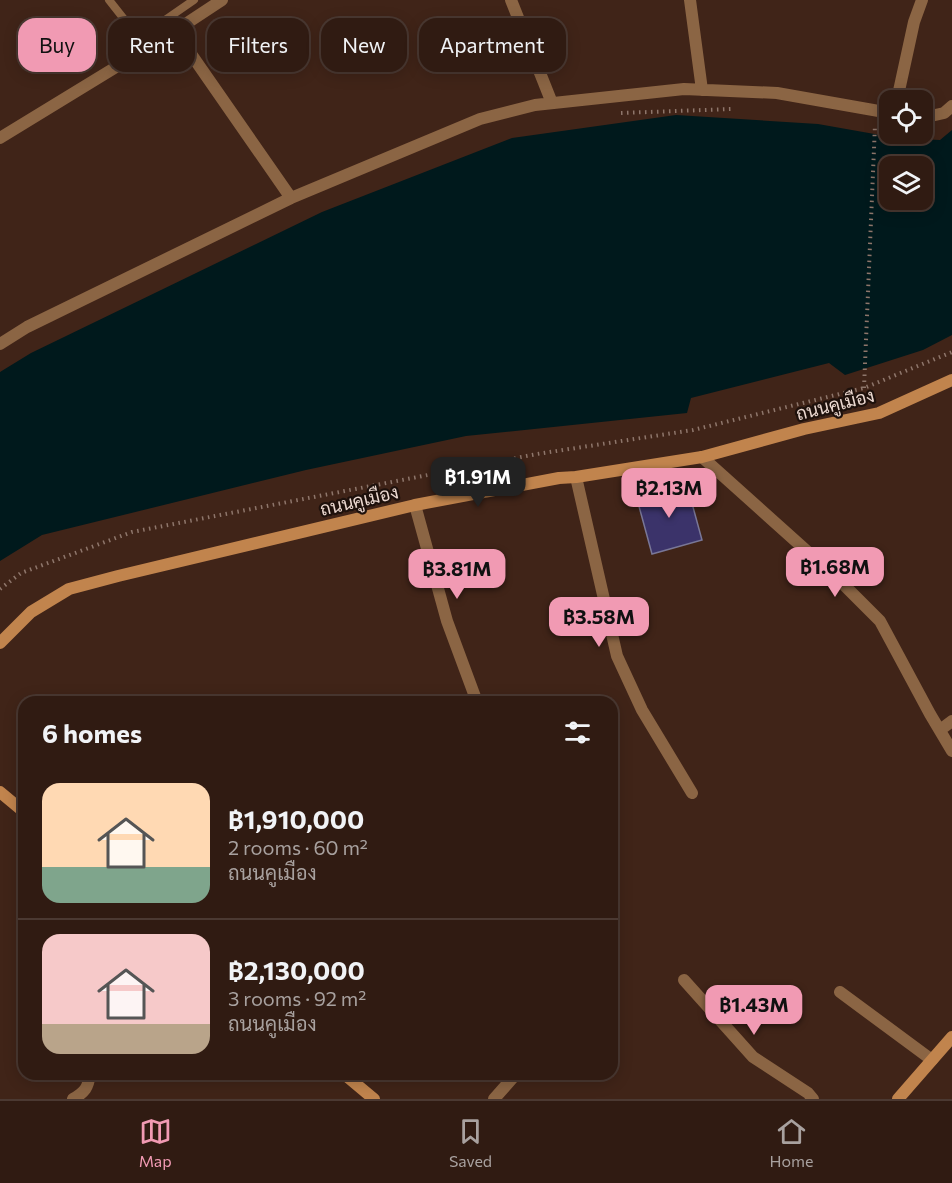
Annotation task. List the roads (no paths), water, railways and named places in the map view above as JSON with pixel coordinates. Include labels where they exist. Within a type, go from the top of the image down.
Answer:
[{"type":"street","points":[[187,18],[200,3],[222,0]]},
{"type":"street","points":[[511,0],[552,103]]},
{"type":"street","points":[[690,0],[702,90]]},
{"type":"street","points":[[899,90],[921,0]]},
{"type":"street","points":[[195,60],[291,198]]},
{"type":"street","points":[[0,138],[108,72]]},
{"type":"street","points":[[0,344],[27,327],[291,198],[480,119],[535,105],[684,89],[777,93],[879,116]]},
{"type":"street","points":[[933,116],[944,113],[952,106]]},
{"type":"street","name":"ถนนคูเมือง","points":[[0,643],[31,612],[69,589],[415,505],[560,478],[702,457],[804,429],[879,412],[952,380]]},
{"type":"street","points":[[702,457],[838,579],[880,621],[952,751]]},
{"type":"street","points":[[576,477],[617,656],[642,710],[692,793]]},
{"type":"street","points":[[415,505],[447,621],[475,696]]},
{"type":"street","points":[[939,730],[952,721]]},
{"type":"street","points":[[0,792],[18,807]]},
{"type":"street","points":[[684,980],[753,1057],[808,1093],[813,1099]]},
{"type":"street","points":[[840,992],[932,1060]]},
{"type":"street","points":[[898,1099],[932,1060],[949,1045]]},
{"type":"street","points":[[73,1099],[85,1092],[89,1080]]},
{"type":"street","points":[[351,1080],[374,1099]]},
{"type":"street","points":[[494,1099],[511,1080]]},
{"type":"lane","points":[[109,0],[139,38],[200,3]]},
{"type":"water","points":[[676,115],[818,124],[879,135],[879,144],[933,144],[933,140],[940,140],[952,130],[952,335],[923,350],[845,375],[829,363],[691,398],[687,413],[466,436],[306,470],[42,535],[0,561],[0,372],[31,353],[322,212],[512,138]]}]
